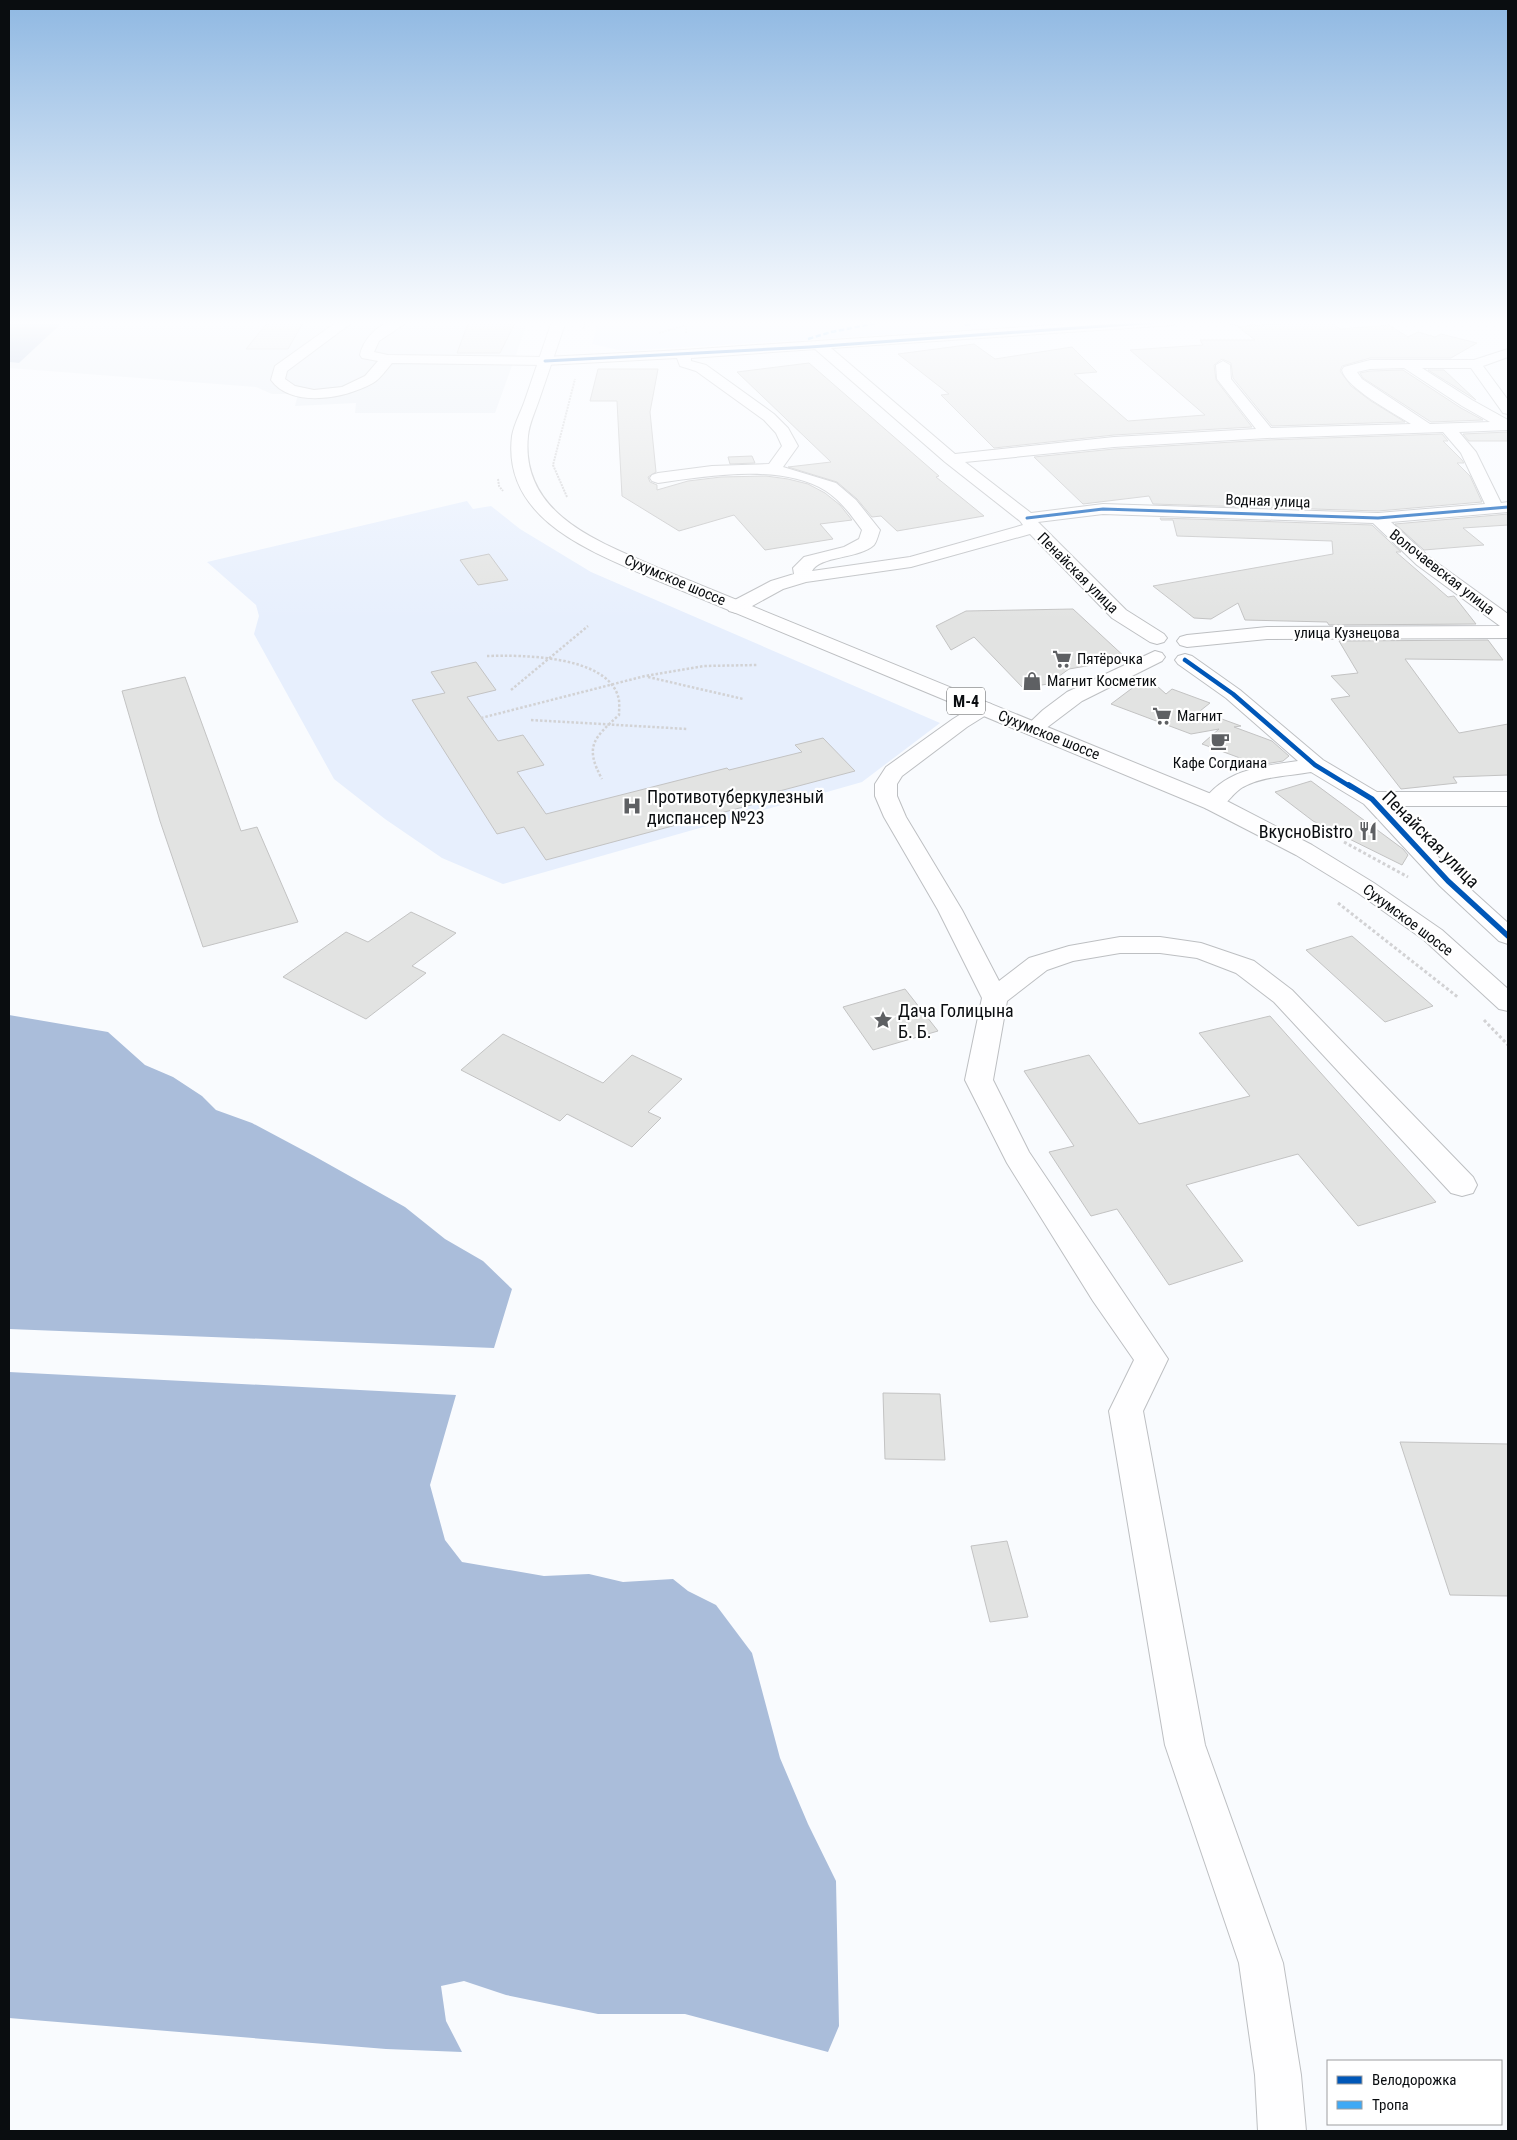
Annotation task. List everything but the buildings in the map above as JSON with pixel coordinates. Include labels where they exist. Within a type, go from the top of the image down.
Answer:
[{"type":"main road","name":"Сухумское шоссе","points":[[525,421],[520,436],[519,464],[535,503],[584,540],[655,573],[736,607],[1213,803],[1304,850],[1366,888],[1433,935],[1508,1003]]},
{"type":"main road","points":[[773,421],[783,431],[790,446],[774,469]]},
{"type":"main road","name":"Пенайская улица","points":[[907,421],[1030,523],[1119,614],[1156,647]]},
{"type":"main road","points":[[1257,421],[1267,433]]},
{"type":"main road","points":[[1416,421],[1428,429]]},
{"type":"main road","points":[[951,459],[1114,442],[1267,433],[1508,426]]},
{"type":"main road","points":[[1447,428],[1468,452],[1502,508]]},
{"type":"main road","points":[[658,478],[712,471],[774,469],[836,489],[863,518],[871,530],[868,542],[850,551],[810,562],[802,568],[804,577]]},
{"type":"main road","name":"Водная улица","points":[[736,607],[777,585],[804,577],[911,562],[1076,510],[1103,508],[1378,518],[1502,508]]},
{"type":"main road","name":"Волочаевская улица","points":[[1378,518],[1390,533],[1440,574],[1508,623]]},
{"type":"main road","name":"улица Кузнецова","points":[[1156,647],[1169,660],[1186,651],[1267,633],[1508,632]]},
{"type":"main road","points":[[1034,728],[1063,704],[1080,693],[1126,673],[1156,647]]},
{"type":"main road","name":"Пенайская улица","points":[[1186,651],[1314,765],[1372,800],[1448,880],[1508,936]]},
{"type":"main road","points":[[984,708],[894,772],[886,784],[886,796],[895,817],[950,910],[995,998],[979,1080],[1017,1156],[1104,1292],[1151,1359],[1126,1411],[1185,1744],[1261,1963],[1278,2074],[1282,2131]]},
{"type":"main road","points":[[1213,803],[1226,789],[1238,781],[1252,776],[1314,765]]},
{"type":"main road","points":[[1372,800],[1508,799]]},
{"type":"main road","points":[[995,998],[1038,964],[1069,954],[1120,945],[1160,945],[1201,951],[1245,967],[1283,996],[1462,1185]]},
{"type":"path","points":[[564,421],[553,465],[570,504]]},
{"type":"path","points":[[510,690],[588,626]]},
{"type":"path","points":[[487,656],[517,655],[550,658],[596,672],[610,685],[618,694],[621,705],[619,715],[598,734],[592,745],[592,760],[602,779]]},
{"type":"path","points":[[482,718],[645,676],[704,666],[758,665]]},
{"type":"path","points":[[645,676],[743,699]]},
{"type":"path","points":[[531,720],[688,729]]},
{"type":"path","points":[[1344,843],[1405,877],[1448,880]]},
{"type":"shaded area","points":[[467,501],[473,509],[491,506],[520,529],[591,572],[940,723],[862,782],[503,884],[442,858],[385,819],[334,779],[254,634],[259,616],[256,605],[207,562]]},
{"type":"water","points":[[9,1015],[108,1032],[145,1065],[173,1077],[202,1096],[216,1110],[252,1123],[405,1207],[445,1239],[483,1261],[512,1289],[494,1348],[9,1329]]},
{"type":"water","points":[[9,1372],[456,1395],[430,1485],[445,1540],[462,1562],[544,1576],[589,1574],[623,1582],[673,1579],[688,1591],[716,1605],[752,1653],[780,1758],[808,1824],[836,1881],[839,2026],[828,2052],[685,2014],[598,2014],[506,1995],[464,1981],[441,1986],[446,2021],[462,2052],[386,2049],[9,2018]]},
{"type":"cycle path","points":[[1027,518],[1103,509],[1378,518],[1508,507]]},
{"type":"cycle path","points":[[1185,660],[1233,694],[1315,765],[1372,799],[1448,881],[1508,936]]},
{"type":"place","name":"Пятёрочка","points":[[1062,659]]},
{"type":"place","name":"Магнит Косметик","points":[[1032,681]]},
{"type":"place","name":"Магнит","points":[[1162,716]]},
{"type":"place","name":"Кафе Согдиана","points":[[1220,741]]},
{"type":"place","name":"Противотуберкулезный диспансер №23","points":[[632,806]]},
{"type":"place","name":"ВкусноBistro","points":[[1368,831]]},
{"type":"place","name":"Дача Голицына Б. Б.","points":[[883,1020]]}]
